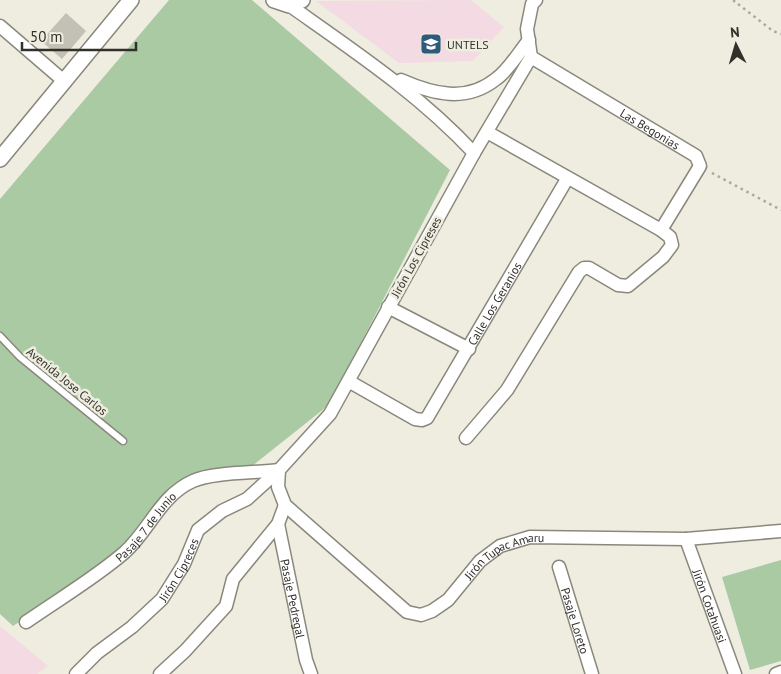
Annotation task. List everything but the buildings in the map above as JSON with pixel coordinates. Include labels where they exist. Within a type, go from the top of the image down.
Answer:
[{"type":"street","points":[[0,159],[131,0]]},
{"type":"street","points":[[274,0],[295,3],[435,113],[474,153]]},
{"type":"street","points":[[531,57],[527,29],[532,4],[536,0]]},
{"type":"street","points":[[0,26],[65,82]]},
{"type":"street","points":[[387,74],[439,94],[458,95],[479,90],[498,79],[529,40]]},
{"type":"street","name":"Jirón Los Cipreses","points":[[280,470],[330,414],[350,382],[388,307],[474,153],[531,57]]},
{"type":"street","name":"Las Begonias","points":[[531,57],[696,156],[700,166]]},
{"type":"street","points":[[466,438],[507,390],[579,272],[584,268],[590,268],[618,285],[628,286],[663,257],[672,245],[670,236],[661,230],[567,179],[487,132]]},
{"type":"street","points":[[661,230],[700,166]]},
{"type":"street","name":"Calle Los Geranios","points":[[350,382],[415,419],[422,420],[428,418],[567,179]]},
{"type":"street","points":[[388,307],[469,349]]},
{"type":"street","points":[[160,674],[185,651],[226,606],[233,579],[278,524],[285,505],[278,487],[280,470]]},
{"type":"street","name":"Pasaje 7 de Junio","points":[[26,622],[122,554],[175,491],[194,480],[211,476],[280,470]]},
{"type":"street","name":"Jirón Cipreces","points":[[76,674],[97,653],[132,627],[162,598],[184,564],[198,530],[222,512],[247,499],[280,470]]},
{"type":"street","name":"Jirón Tupac Amaru","points":[[285,505],[406,612],[421,615],[432,611],[448,600],[480,561],[500,546],[530,537],[686,539],[781,531]]},
{"type":"street","name":"Pasaje Pedregal","points":[[278,524],[306,660],[311,674]]},
{"type":"street","name":"Jirón Cotahuasi","points":[[686,539],[735,674]]},
{"type":"street","name":"Pasaje Loreto","points":[[559,567],[592,674]]},
{"type":"street","points":[[776,674],[781,672]]},
{"type":"lane","name":"Avenida Jose Carlos","points":[[0,336],[20,357],[123,441]]},
{"type":"path","points":[[735,0],[734,2],[772,31],[781,34]]},
{"type":"path","points":[[700,166],[781,210]]},
{"type":"shaded area","name":"UNTELS","points":[[471,0],[504,27],[473,61],[399,63],[316,1]]},
{"type":"shaded area","points":[[0,626],[48,666],[37,674],[0,674]]},
{"type":"green space","points":[[169,0],[252,0],[450,170],[332,399],[325,408],[247,470],[206,472],[127,545],[67,590],[13,626],[0,614],[0,199]]},
{"type":"green space","points":[[781,560],[781,661],[750,670],[722,577]]},
{"type":"place","name":"UNTELS","points":[[431,44]]}]
